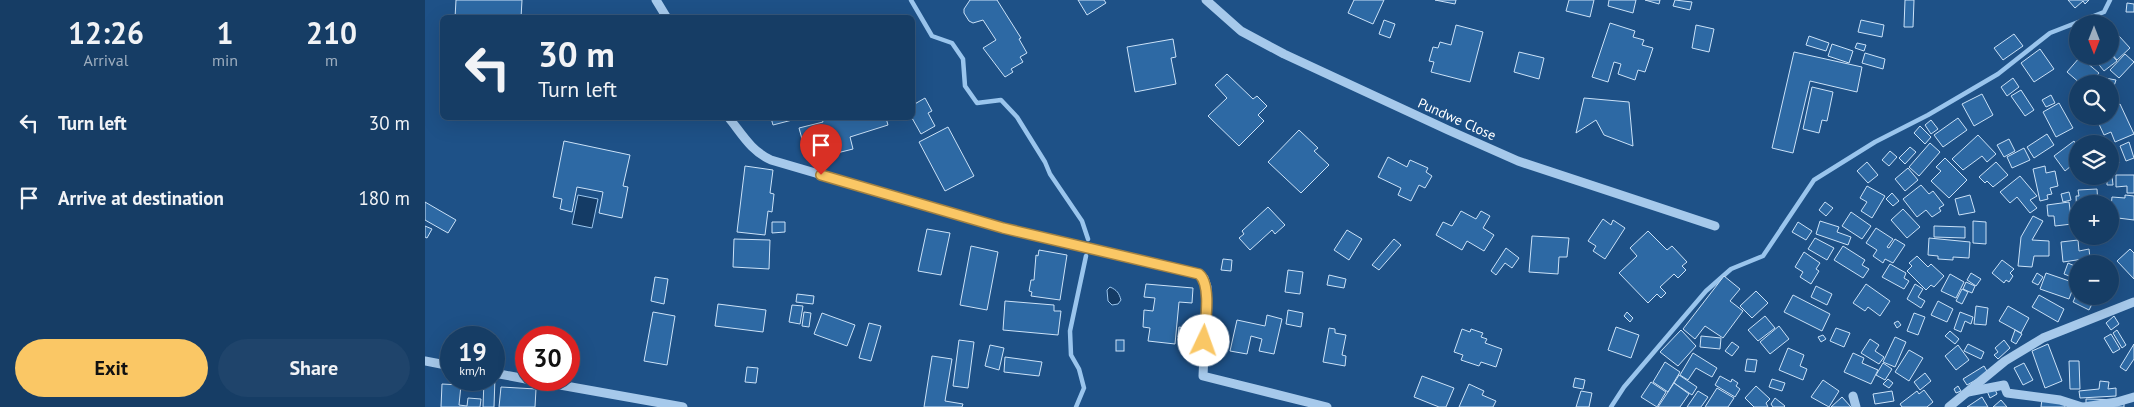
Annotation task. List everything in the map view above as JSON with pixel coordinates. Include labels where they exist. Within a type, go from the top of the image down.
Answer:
[{"type":"street","points":[[656,0],[665,15]]},
{"type":"street","name":"Pundwe Close","points":[[1206,0],[1241,31],[1284,54],[1517,161],[1715,226]]},
{"type":"street","points":[[731,120],[751,147],[759,154],[779,162],[1003,228],[1199,274],[1204,278],[1207,287],[1203,376],[1327,407]]},
{"type":"street","points":[[1949,407],[2005,361],[2043,338],[2134,302]]},
{"type":"street","points":[[425,361],[440,364]]},
{"type":"street","points":[[1964,393],[2004,385],[2007,393],[2060,400],[2083,407],[2117,402],[2134,396]]},
{"type":"street","points":[[580,389],[683,407]]},
{"type":"street","points":[[1853,396],[1856,407]]},
{"type":"water","points":[[578,195],[598,199],[592,228],[572,224]]},
{"type":"water","points":[[1110,287],[1119,295],[1121,300],[1118,304],[1112,305],[1108,301],[1107,290]]},
{"type":"building","points":[[456,0],[522,0],[521,15],[455,15]]},
{"type":"building","points":[[970,0],[997,0],[1021,38],[1019,39],[1027,53],[1020,57],[1023,62],[1011,69],[1013,72],[1005,77],[983,48],[996,40],[983,20],[973,23],[969,21],[964,13],[964,9]]},
{"type":"building","points":[[1078,0],[1104,0],[1106,3],[1087,15]]},
{"type":"building","points":[[1354,0],[1384,0],[1373,24],[1348,13]]},
{"type":"building","points":[[1435,0],[1456,0],[1455,4]]},
{"type":"building","points":[[1569,0],[1594,0],[1590,17],[1566,11]]},
{"type":"building","points":[[1609,0],[1636,0],[1633,13],[1608,6]]},
{"type":"building","points":[[1645,0],[1660,0],[1659,4]]},
{"type":"building","points":[[1675,0],[1692,2],[1690,10],[1673,6]]},
{"type":"building","points":[[1905,0],[1914,0],[1913,27],[1904,27]]},
{"type":"building","points":[[2068,0],[2089,0],[2085,4],[2083,1],[2075,8]]},
{"type":"building","points":[[2127,3],[2134,4],[2134,12],[2126,12]]},
{"type":"building","points":[[1384,20],[1395,24],[1390,38],[1379,34]]},
{"type":"building","points":[[1861,20],[1884,25],[1882,37],[1858,32]]},
{"type":"building","points":[[1610,23],[1635,31],[1633,37],[1644,40],[1642,45],[1653,48],[1645,72],[1638,70],[1635,80],[1618,74],[1621,64],[1614,62],[1608,82],[1592,77]]},
{"type":"building","points":[[1456,25],[1483,32],[1470,82],[1431,72],[1434,62],[1429,61],[1433,47],[1438,48],[1440,42],[1451,45]]},
{"type":"building","points":[[1696,25],[1714,29],[1709,52],[1692,48]]},
{"type":"building","points":[[2014,34],[2023,46],[2003,60],[1994,48]]},
{"type":"building","points":[[1809,36],[1829,43],[1826,51],[1806,45]]},
{"type":"building","points":[[2119,36],[2130,48],[2119,58]]},
{"type":"building","points":[[1173,39],[1176,57],[1171,58],[1176,84],[1135,92],[1127,47]]},
{"type":"building","points":[[1857,43],[1866,45],[1864,51],[1855,48]]},
{"type":"building","points":[[1832,44],[1853,51],[1849,63],[1828,56]]},
{"type":"building","points":[[2040,49],[2054,69],[2034,82],[2021,63]]},
{"type":"building","points":[[1519,52],[1544,58],[1539,79],[1514,72]]},
{"type":"building","points":[[1794,52],[1862,67],[1857,92],[1810,81],[1793,153],[1772,148]]},
{"type":"building","points":[[1865,53],[1885,59],[1883,69],[1862,63]]},
{"type":"building","points":[[2125,54],[2134,62],[2119,78],[2119,75],[2116,75],[2110,70],[2115,65],[2119,65],[2119,60]]},
{"type":"building","points":[[2073,65],[2090,65],[2099,73],[2097,75],[2070,75],[2067,72]]},
{"type":"building","points":[[2099,65],[2112,65],[2104,71]]},
{"type":"building","points":[[1227,74],[1253,99],[1257,96],[1267,106],[1258,115],[1264,121],[1239,146],[1208,116],[1227,98],[1215,85]]},
{"type":"building","points":[[2013,78],[2019,87],[2007,96],[2001,87]]},
{"type":"building","points":[[1812,87],[1833,92],[1827,121],[1822,120],[1819,133],[1803,129]]},
{"type":"building","points":[[2021,90],[2034,110],[2025,116],[2011,96]]},
{"type":"building","points":[[1982,94],[1993,115],[1974,126],[1962,104]]},
{"type":"building","points":[[2051,95],[2055,103],[2046,107],[2042,100]]},
{"type":"building","points":[[925,98],[932,111],[928,113],[935,126],[921,134],[913,120],[915,120],[915,104]]},
{"type":"building","points":[[1584,98],[1629,102],[1633,146],[1604,135],[1596,120],[1576,133]]},
{"type":"building","points":[[2059,103],[2069,121],[2069,125],[2073,128],[2056,137],[2043,112]]},
{"type":"building","points":[[2119,104],[2134,134],[2119,140],[2119,135],[2112,135],[2111,132],[2104,135],[2099,125],[2119,125]]},
{"type":"building","points":[[1958,118],[1967,130],[1943,147],[1934,135]]},
{"type":"building","points":[[772,120],[792,120],[773,125]]},
{"type":"building","points":[[822,120],[887,120],[888,125],[850,137],[853,149],[837,153],[835,142],[805,150],[799,128],[823,122]]},
{"type":"building","points":[[1931,120],[1938,129],[1931,134],[1925,125]]},
{"type":"building","points":[[1920,126],[1931,137],[1925,144],[1914,133]]},
{"type":"building","points":[[948,127],[974,176],[945,191],[919,142]]},
{"type":"building","points":[[1299,130],[1318,148],[1314,151],[1329,165],[1301,193],[1268,162]]},
{"type":"building","points":[[2047,134],[2054,145],[2034,158],[2027,147]]},
{"type":"building","points":[[1978,135],[1996,154],[1987,162],[1982,156],[1963,170],[1952,159]]},
{"type":"building","points":[[2009,139],[2015,151],[2004,157],[1997,145]]},
{"type":"building","points":[[564,141],[630,155],[623,186],[628,187],[622,218],[599,213],[603,192],[577,187],[572,212],[560,209],[562,199],[553,197]]},
{"type":"building","points":[[2129,142],[2134,158],[2126,161],[2120,146]]},
{"type":"building","points":[[1930,143],[1940,152],[1919,176],[1909,167]]},
{"type":"building","points":[[2069,145],[2069,168],[2065,171],[2054,156]]},
{"type":"building","points":[[1910,147],[1916,152],[1905,164],[1899,158]]},
{"type":"building","points":[[2024,148],[2030,160],[2012,168],[2007,157]]},
{"type":"building","points":[[1890,151],[1897,157],[1889,166],[1882,160]]},
{"type":"building","points":[[1388,157],[1407,167],[1410,160],[1428,168],[1426,172],[1432,176],[1425,188],[1419,185],[1411,201],[1398,195],[1401,188],[1378,177]]},
{"type":"building","points":[[1945,158],[1967,180],[1949,198],[1931,181],[1941,171],[1936,167]]},
{"type":"building","points":[[1867,162],[1878,175],[1868,183],[1857,171]]},
{"type":"building","points":[[1996,162],[2008,175],[1993,187],[1979,177]]},
{"type":"building","points":[[745,166],[773,170],[770,193],[774,194],[772,212],[768,211],[765,235],[737,232]]},
{"type":"building","points":[[2045,166],[2046,173],[2055,171],[2058,186],[2050,188],[2052,194],[2047,195],[2048,199],[2040,201],[2033,169]]},
{"type":"building","points":[[1908,168],[1918,180],[1905,191],[1895,179]]},
{"type":"building","points":[[2119,175],[2134,175],[2134,193],[2127,193],[2127,186],[2116,187],[2116,185],[2119,185]]},
{"type":"building","points":[[2020,176],[2037,196],[2030,200],[2037,208],[2030,213],[2017,197],[2010,203],[2000,192]]},
{"type":"building","points":[[1921,185],[1929,194],[1933,191],[1944,205],[1939,208],[1941,211],[1932,217],[1926,210],[1917,217],[1903,199]]},
{"type":"building","points":[[1867,186],[1885,196],[1872,218],[1861,211],[1867,202],[1860,198]]},
{"type":"building","points":[[2097,189],[2097,195],[2079,195],[2078,190]]},
{"type":"building","points":[[2069,192],[2069,200],[2063,202],[2061,194]]},
{"type":"building","points":[[1892,193],[1899,201],[1893,206],[1886,199]]},
{"type":"building","points":[[1970,195],[1975,212],[1959,215],[1955,199]]},
{"type":"building","points":[[2125,195],[2134,196],[2134,220],[2119,218],[2119,198],[2125,198]]},
{"type":"building","points":[[425,202],[456,220],[448,233],[425,220]]},
{"type":"building","points":[[1825,202],[1833,208],[1826,216],[1819,210]]},
{"type":"building","points":[[2069,202],[2069,224],[2055,226],[2054,216],[2048,216],[2047,205]]},
{"type":"building","points":[[1268,207],[1285,225],[1275,234],[1272,230],[1250,250],[1239,238],[1244,234],[1242,231]]},
{"type":"building","points":[[1903,209],[1920,227],[1907,238],[1891,220]]},
{"type":"building","points":[[1461,211],[1476,219],[1481,211],[1490,216],[1483,228],[1494,235],[1484,251],[1467,241],[1462,250],[1436,235],[1443,222],[1452,226]]},
{"type":"building","points":[[1851,212],[1871,226],[1862,239],[1842,226]]},
{"type":"building","points":[[2033,216],[2043,221],[2032,240],[2049,241],[2049,256],[2034,256],[2032,267],[2018,266],[2021,237]]},
{"type":"building","points":[[1603,219],[1611,225],[1613,220],[1625,228],[1605,259],[1593,251],[1596,246],[1588,241]]},
{"type":"building","points":[[1820,221],[1839,227],[1837,232],[1851,237],[1848,245],[1816,234]]},
{"type":"building","points":[[1973,221],[1986,222],[1986,244],[1973,243]]},
{"type":"building","points":[[772,222],[785,222],[785,232],[772,233]]},
{"type":"building","points":[[1798,222],[1812,231],[1806,240],[1792,232]]},
{"type":"building","points":[[425,226],[432,229],[427,238],[425,237]]},
{"type":"building","points":[[1934,226],[1965,227],[1965,238],[1934,237]]},
{"type":"building","points":[[1876,228],[1893,239],[1887,247],[1889,248],[1895,239],[1905,245],[1893,263],[1885,259],[1883,263],[1873,256],[1877,250],[1866,243]]},
{"type":"building","points":[[927,229],[950,233],[941,275],[918,271]]},
{"type":"building","points":[[1347,230],[1362,239],[1349,260],[1334,250]]},
{"type":"building","points":[[1648,231],[1667,250],[1672,246],[1687,262],[1682,266],[1686,270],[1678,278],[1674,274],[1660,287],[1666,293],[1661,298],[1657,294],[1648,303],[1619,273],[1637,256],[1630,248]]},
{"type":"building","points":[[1532,236],[1569,238],[1567,257],[1559,257],[1558,274],[1529,272]]},
{"type":"building","points":[[1815,238],[1834,248],[1827,260],[1808,249]]},
{"type":"building","points":[[1929,238],[1970,242],[1969,258],[1953,257],[1953,260],[1938,259],[1938,256],[1928,255]]},
{"type":"building","points":[[734,239],[770,240],[769,269],[733,267]]},
{"type":"building","points":[[1394,239],[1401,245],[1379,270],[1372,265]]},
{"type":"building","points":[[2069,241],[2069,245],[2078,245],[2079,251],[2089,249],[2090,255],[2069,255],[2069,261],[2063,262],[2061,242]]},
{"type":"building","points":[[971,246],[998,252],[987,310],[960,305]]},
{"type":"building","points":[[1843,246],[1865,260],[1862,265],[1869,269],[1863,278],[1834,260]]},
{"type":"building","points":[[1506,248],[1519,258],[1512,268],[1505,263],[1496,275],[1491,271]]},
{"type":"building","points":[[2130,249],[2134,253],[2134,279],[2119,263],[2119,259]]},
{"type":"building","points":[[1039,250],[1067,255],[1060,300],[1031,296],[1032,292],[1029,291],[1031,280],[1034,280],[1036,255],[1038,256]]},
{"type":"building","points":[[1804,252],[1820,263],[1816,269],[1819,271],[1811,284],[1800,277],[1803,272],[1795,267]]},
{"type":"building","points":[[1917,256],[1928,267],[1931,264],[1944,276],[1934,287],[1931,285],[1926,290],[1907,271],[1912,266],[1909,263]]},
{"type":"building","points":[[1223,259],[1232,260],[1231,271],[1221,270]]},
{"type":"building","points":[[2002,260],[2014,269],[2010,273],[2013,276],[2009,282],[2006,280],[2004,283],[1992,273]]},
{"type":"building","points":[[2068,263],[2069,276],[2064,274]]},
{"type":"building","points":[[1890,264],[1906,273],[1904,278],[1909,281],[1904,289],[1882,277]]},
{"type":"building","points":[[1288,270],[1303,272],[1300,294],[1285,292]]},
{"type":"building","points":[[1971,273],[1981,279],[1976,286],[1967,280]]},
{"type":"building","points":[[2037,273],[2043,277],[2038,285],[2032,282]]},
{"type":"building","points":[[2046,273],[2069,281],[2069,299],[2040,289]]},
{"type":"building","points":[[1950,274],[1964,282],[1956,298],[1941,291]]},
{"type":"building","points":[[1329,275],[1346,279],[1344,288],[1327,285]]},
{"type":"building","points":[[1724,276],[1740,289],[1730,301],[1743,311],[1723,338],[1705,326],[1695,339],[1683,329]]},
{"type":"building","points":[[655,277],[668,279],[664,304],[651,301]]},
{"type":"building","points":[[1966,282],[1975,286],[1972,293],[1963,289]]},
{"type":"building","points":[[1146,284],[1193,288],[1192,303],[1179,302],[1175,344],[1148,341],[1150,328],[1143,327],[1144,310],[1153,311],[1155,298],[1144,297]]},
{"type":"building","points":[[1866,284],[1890,301],[1880,316],[1868,307],[1865,311],[1853,303]]},
{"type":"building","points":[[1915,284],[1923,289],[1918,297],[1925,301],[1921,308],[1907,299]]},
{"type":"building","points":[[1816,286],[1832,294],[1827,305],[1811,297]]},
{"type":"building","points":[[1962,289],[1968,292],[1962,304],[1956,301]]},
{"type":"building","points":[[1756,291],[1768,303],[1752,318],[1740,306]]},
{"type":"building","points":[[797,294],[814,296],[813,304],[796,302]]},
{"type":"building","points":[[1793,295],[1830,314],[1822,331],[1784,312]]},
{"type":"building","points":[[2039,295],[2064,309],[2058,322],[2032,307]]},
{"type":"building","points":[[1005,301],[1054,305],[1054,311],[1061,311],[1058,335],[1003,330]]},
{"type":"building","points":[[1938,301],[1953,309],[1947,322],[1931,315]]},
{"type":"building","points":[[718,304],[766,310],[763,332],[715,326]]},
{"type":"building","points":[[792,305],[803,306],[800,324],[789,322]]},
{"type":"building","points":[[2079,305],[2092,305],[2089,310]]},
{"type":"building","points":[[1976,306],[1988,308],[1986,325],[1974,324]]},
{"type":"building","points":[[2008,306],[2029,318],[2021,333],[1999,321]]},
{"type":"building","points":[[1288,310],[1303,313],[1301,327],[1286,324]]},
{"type":"building","points":[[653,312],[675,316],[667,365],[644,361]]},
{"type":"building","points":[[804,312],[811,313],[809,327],[802,326]]},
{"type":"building","points":[[1627,312],[1633,318],[1630,322],[1624,316]]},
{"type":"building","points":[[1960,312],[1973,317],[1971,324],[1965,321],[1961,332],[1954,329]]},
{"type":"building","points":[[822,313],[855,325],[847,346],[814,334]]},
{"type":"building","points":[[1914,313],[1925,317],[1918,335],[1907,331]]},
{"type":"building","points":[[1267,315],[1282,319],[1274,354],[1259,351],[1262,339],[1251,336],[1247,354],[1230,351],[1237,320],[1265,326]]},
{"type":"building","points":[[1765,316],[1775,328],[1758,341],[1748,330]]},
{"type":"building","points":[[2114,316],[2119,324],[2111,330],[2106,323]]},
{"type":"building","points":[[1898,321],[1901,325],[1897,328],[1894,323]]},
{"type":"building","points":[[869,323],[881,326],[871,361],[859,358]]},
{"type":"building","points":[[1779,326],[1789,339],[1770,354],[1760,342]]},
{"type":"building","points":[[1179,327],[1191,329],[1190,338],[1178,337]]},
{"type":"building","points":[[1616,327],[1639,335],[1631,358],[1608,350]]},
{"type":"building","points":[[1329,328],[1335,329],[1335,333],[1346,335],[1342,355],[1346,356],[1345,366],[1323,362]]},
{"type":"building","points":[[1836,328],[1850,333],[1844,347],[1830,341]]},
{"type":"building","points":[[1462,329],[1470,332],[1471,329],[1483,333],[1481,337],[1487,339],[1485,343],[1502,349],[1496,367],[1481,362],[1479,366],[1461,360],[1463,355],[1454,352]]},
{"type":"building","points":[[1681,330],[1696,346],[1678,366],[1660,352]]},
{"type":"building","points":[[2015,330],[2022,334],[2016,344],[2011,341]]},
{"type":"building","points":[[2117,330],[2126,345],[2122,348],[2113,333]]},
{"type":"building","points":[[1950,331],[1959,339],[1955,344],[1945,336]]},
{"type":"building","points":[[2111,334],[2120,349],[2113,353],[2104,338]]},
{"type":"building","points":[[1823,335],[1826,339],[1821,342],[1818,337]]},
{"type":"building","points":[[1701,336],[1721,338],[1720,349],[1700,347]]},
{"type":"building","points":[[1895,337],[1906,342],[1895,367],[1883,362]]},
{"type":"building","points":[[1870,339],[1879,345],[1875,351],[1884,357],[1879,364],[1861,353]]},
{"type":"building","points":[[959,340],[974,342],[968,388],[953,386]]},
{"type":"building","points":[[1116,340],[1124,340],[1124,351],[1116,351]]},
{"type":"building","points":[[2004,340],[2010,348],[1998,359],[1994,355],[1998,352],[1995,348]]},
{"type":"building","points":[[1732,342],[1739,347],[1732,356],[1725,351]]},
{"type":"building","points":[[1968,344],[1984,352],[1981,359],[1964,351]]},
{"type":"building","points":[[2048,344],[2062,381],[2045,388],[2032,351]]},
{"type":"building","points":[[2134,344],[2134,359],[2126,371],[2120,367]]},
{"type":"building","points":[[990,345],[1004,348],[999,370],[985,366]]},
{"type":"building","points":[[1958,345],[1969,360],[1956,370],[1945,356]]},
{"type":"building","points":[[1788,348],[1804,355],[1800,366],[1807,369],[1803,380],[1779,370]]},
{"type":"building","points":[[1909,350],[1923,358],[1909,381],[1895,372]]},
{"type":"building","points":[[1693,353],[1717,368],[1712,377],[1696,368],[1688,380],[1680,375]]},
{"type":"building","points":[[1853,353],[1864,358],[1862,363],[1878,370],[1871,384],[1844,372]]},
{"type":"building","points":[[932,356],[952,359],[945,401],[963,404],[962,407],[924,407]]},
{"type":"building","points":[[1005,357],[1042,362],[1039,376],[1004,372]]},
{"type":"building","points":[[1747,359],[1757,360],[1755,372],[1745,371]]},
{"type":"building","points":[[2069,361],[2079,361],[2080,389],[2070,389]]},
{"type":"building","points":[[1665,362],[1680,372],[1668,392],[1653,382]]},
{"type":"building","points":[[1883,363],[1892,369],[1885,380],[1876,375]]},
{"type":"building","points":[[2024,363],[2033,380],[2023,385],[2014,368]]},
{"type":"building","points":[[1984,366],[1988,373],[1967,385],[1963,379]]},
{"type":"building","points":[[747,367],[758,368],[756,383],[745,382]]},
{"type":"building","points":[[1925,373],[1931,381],[1920,390],[1914,382]]},
{"type":"building","points":[[1679,375],[1697,387],[1692,395],[1674,383]]},
{"type":"building","points":[[1422,376],[1454,388],[1446,407],[1439,407],[1414,397]]},
{"type":"building","points":[[1720,376],[1731,382],[1732,379],[1738,383],[1736,386],[1740,389],[1735,397],[1715,385]]},
{"type":"building","points":[[1575,378],[1585,380],[1583,389],[1573,387]]},
{"type":"building","points":[[1772,379],[1785,383],[1782,391],[1769,387]]},
{"type":"building","points":[[1888,379],[1893,383],[1889,388],[1883,384]]},
{"type":"building","points":[[1823,380],[1839,391],[1829,407],[1811,397]]},
{"type":"building","points":[[2100,381],[2109,382],[2108,389],[2116,388],[2116,396],[2080,398],[2079,391],[2099,389]]},
{"type":"building","points":[[1651,382],[1666,392],[1657,407],[1641,397]]},
{"type":"building","points":[[1674,383],[1689,394],[1680,407],[1658,407]]},
{"type":"building","points":[[1469,384],[1484,391],[1482,395],[1496,401],[1493,407],[1459,407]]},
{"type":"building","points":[[1756,386],[1770,399],[1766,403],[1768,407],[1754,407],[1745,398]]},
{"type":"building","points":[[1958,386],[1961,391],[1956,393],[1954,389]]},
{"type":"building","points":[[505,387],[515,388],[515,391],[536,391],[535,407],[499,407],[501,391],[505,391]]},
{"type":"building","points":[[1994,387],[1997,394],[1990,398],[1987,391]]},
{"type":"building","points":[[1717,388],[1734,398],[1728,407],[1705,407]]},
{"type":"building","points":[[1924,390],[1933,402],[1927,407],[1902,407],[1900,404],[1917,391],[1919,394]]},
{"type":"building","points":[[442,391],[460,391],[459,405],[467,406],[468,398],[481,399],[480,407],[441,407]]},
{"type":"building","points":[[484,391],[495,391],[494,407],[483,407]]},
{"type":"building","points":[[1581,391],[1592,393],[1589,407],[1576,407]]},
{"type":"building","points":[[1698,391],[1708,397],[1701,407],[1687,407]]},
{"type":"building","points":[[1892,391],[1894,401],[1875,404],[1873,394]]},
{"type":"building","points":[[1842,397],[1851,407],[1831,407]]},
{"type":"building","points":[[1982,397],[1988,407],[1967,407]]},
{"type":"building","points":[[1775,398],[1785,406],[1773,407],[1771,404]]},
{"type":"building","points":[[2042,399],[2065,402],[2065,407],[2041,407]]},
{"type":"building","points":[[2086,399],[2124,400],[2124,407],[2086,407]]},
{"type":"building","points":[[2001,400],[2007,407],[1993,407]]},
{"type":"waterway","points":[[911,0],[932,36],[952,43],[963,59],[965,86],[977,103],[1001,100],[1017,117],[1045,162],[1050,174],[1082,221],[1088,239]]},
{"type":"waterway","points":[[1611,407],[1624,387],[1706,291],[1731,269],[1763,256],[1814,180],[1875,142],[1928,115],[1998,74],[2050,33],[2104,12],[2110,0]]},
{"type":"waterway","points":[[1076,407],[1084,388],[1079,369],[1071,355],[1070,331],[1086,256]]},
{"type":"route","points":[[821,175],[1003,228],[1199,274],[1204,278],[1207,287],[1204,341]]}]
